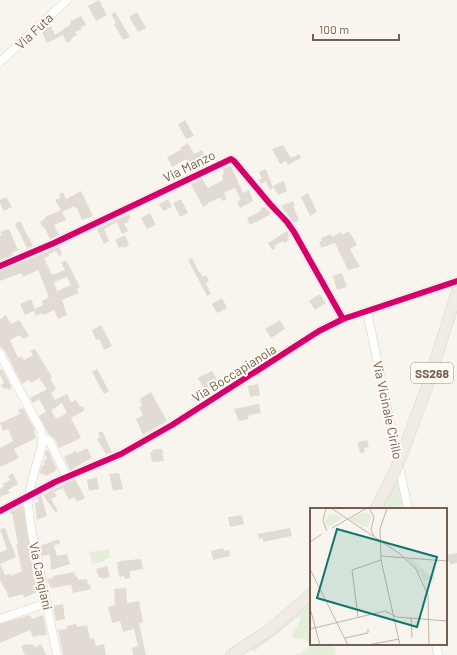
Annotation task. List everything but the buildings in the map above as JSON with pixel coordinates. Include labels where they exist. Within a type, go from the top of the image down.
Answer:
[{"type":"highway","name":"SS268","points":[[376,508],[403,452],[428,384],[457,292]]},
{"type":"highway","points":[[231,655],[271,629],[310,595]]},
{"type":"street","name":"Via Futa","points":[[0,62],[68,0]]},
{"type":"street","name":"Via Manzo","points":[[0,266],[54,243],[231,159],[287,222],[294,232],[343,319]]},
{"type":"street","name":"Via Boccapianola","points":[[0,511],[67,477],[121,454],[172,425],[319,331],[343,319],[457,281]]},
{"type":"street","name":"Via Vicinale Cirillo","points":[[367,311],[408,508]]},
{"type":"street","points":[[0,354],[38,423],[42,437],[50,442],[67,477]]},
{"type":"street","name":"Via Cangiani","points":[[42,437],[42,445],[36,463],[28,505],[31,528],[57,655]]},
{"type":"street","points":[[0,618],[47,603]]},
{"type":"street","points":[[436,645],[438,655]]},
{"type":"green space","points":[[397,477],[399,477],[404,503],[397,508],[382,508]]},
{"type":"green space","points":[[109,549],[110,558],[105,559],[105,561],[92,564],[89,552]]},
{"type":"green space","points":[[310,601],[310,645],[304,638],[293,638],[300,616],[256,650],[254,651],[249,649]]},
{"type":"green space","points":[[310,645],[334,645],[336,655],[295,655],[296,653],[301,653]]},
{"type":"cycle path","points":[[0,266],[54,243],[231,159],[287,222],[343,319]]},
{"type":"cycle path","points":[[0,511],[55,482],[121,454],[172,425],[319,331],[343,319],[457,281]]}]
